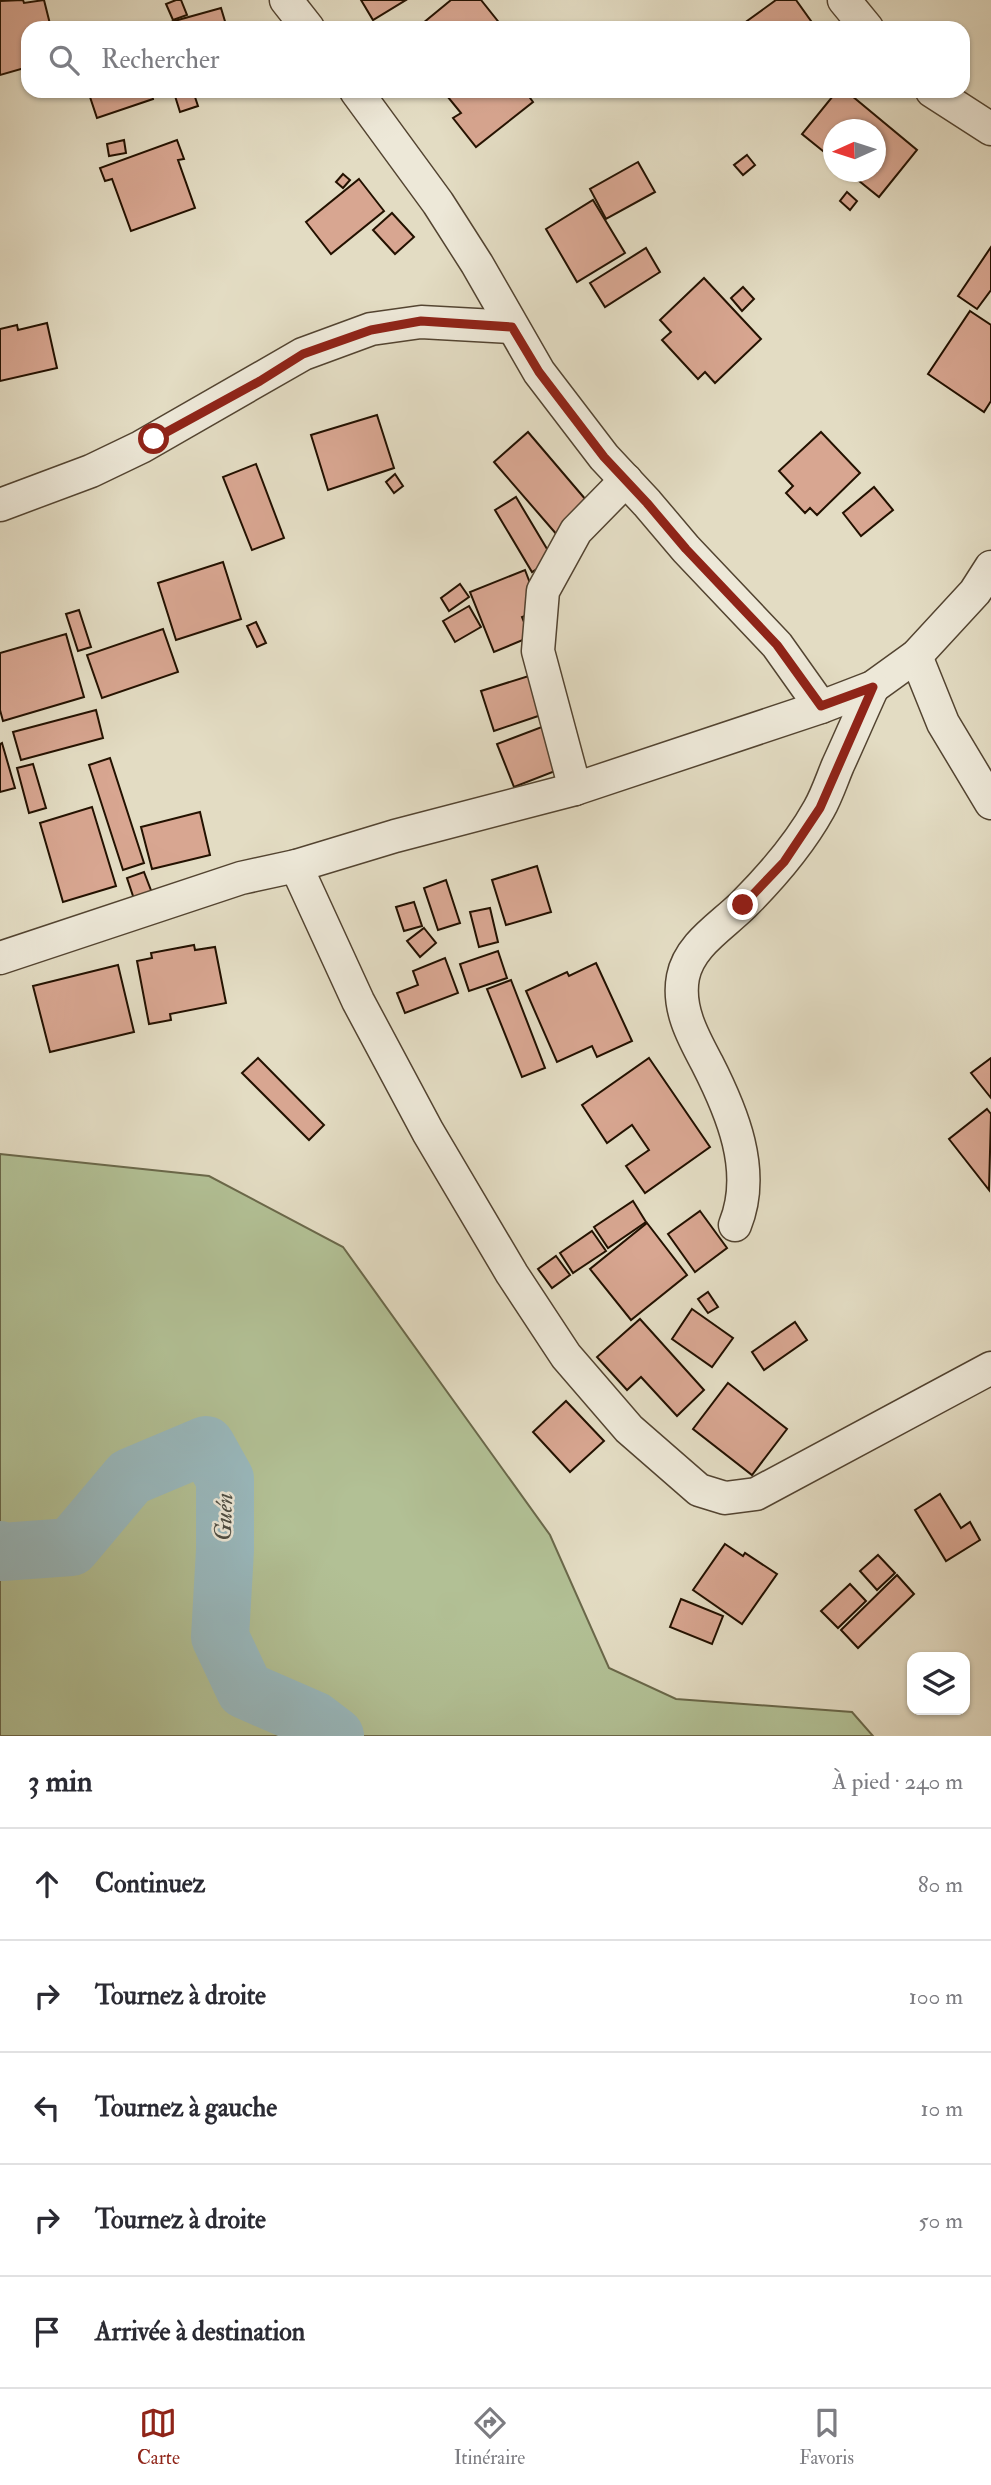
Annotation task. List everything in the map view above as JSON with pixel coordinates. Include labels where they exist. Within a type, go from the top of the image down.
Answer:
[{"type":"street","points":[[286,0],[302,21]]},
{"type":"street","points":[[844,0],[861,21]]},
{"type":"street","points":[[361,98],[438,203],[477,264],[539,372],[604,457],[777,645],[821,706]]},
{"type":"street","points":[[943,98],[991,129]]},
{"type":"street","points":[[0,505],[104,465],[260,381],[303,354],[371,330],[421,321],[512,327]]},
{"type":"street","points":[[575,789],[538,651],[543,591],[576,531],[626,480]]},
{"type":"street","points":[[0,958],[241,878],[296,866],[395,836],[575,789],[873,687],[916,656],[975,592],[991,567]]},
{"type":"street","points":[[916,656],[943,723],[991,803]]},
{"type":"street","points":[[735,1225],[742,1207],[745,1180],[740,1151],[728,1108],[689,1030],[682,1001],[683,976],[699,945],[743,905],[784,862],[820,808],[873,687]]},
{"type":"street","points":[[296,866],[358,1001],[428,1132],[512,1274],[566,1356],[629,1429],[699,1490],[725,1498],[756,1494],[991,1368]]},
{"type":"green space","points":[[0,1154],[209,1176],[343,1247],[550,1535],[609,1668],[676,1699],[852,1712],[873,1736],[0,1736]]},
{"type":"building","points":[[23,0],[24,3],[44,0],[49,21],[21,21],[21,69],[0,75],[0,1]]},
{"type":"building","points":[[181,0],[187,15],[173,20],[166,4]]},
{"type":"building","points":[[361,0],[406,0],[373,20]]},
{"type":"building","points":[[451,0],[481,0],[498,21],[426,21]]},
{"type":"building","points":[[776,0],[796,0],[811,21],[747,21]]},
{"type":"building","points":[[221,8],[225,21],[174,21]]},
{"type":"building","points":[[90,98],[153,98],[153,99],[97,118]]},
{"type":"building","points":[[176,98],[195,98],[198,106],[180,112]]},
{"type":"building","points":[[449,98],[530,98],[533,102],[476,147],[453,118],[461,113]]},
{"type":"building","points":[[831,98],[854,98],[880,119],[823,119],[823,151],[802,134]]},
{"type":"building","points":[[886,124],[917,150],[879,197],[860,182],[886,182]]},
{"type":"building","points":[[124,140],[126,153],[109,156],[107,144]]},
{"type":"building","points":[[177,140],[184,159],[178,160],[195,208],[131,231],[112,179],[105,181],[100,168]]},
{"type":"building","points":[[747,155],[755,165],[743,175],[734,165]]},
{"type":"building","points":[[638,162],[655,192],[606,219],[590,189]]},
{"type":"building","points":[[343,174],[350,180],[343,188],[336,182]]},
{"type":"building","points":[[359,179],[384,211],[331,254],[306,222]]},
{"type":"building","points":[[847,192],[857,201],[850,210],[840,201]]},
{"type":"building","points":[[593,200],[625,253],[577,282],[546,229]]},
{"type":"building","points":[[392,213],[414,237],[395,254],[373,230]]},
{"type":"building","points":[[991,247],[991,290],[977,309],[958,296]]},
{"type":"building","points":[[646,248],[660,272],[605,307],[590,283]]},
{"type":"building","points":[[704,278],[761,339],[715,383],[705,372],[698,379],[662,340],[671,332],[660,320]]},
{"type":"building","points":[[743,287],[754,299],[742,311],[731,298]]},
{"type":"building","points":[[970,311],[991,325],[991,401],[984,412],[928,374]]},
{"type":"building","points":[[47,323],[57,368],[0,381],[0,329],[17,325],[18,330]]},
{"type":"building","points":[[377,415],[394,468],[328,490],[311,435]]},
{"type":"building","points":[[528,432],[592,507],[558,536],[494,462]]},
{"type":"building","points":[[821,432],[860,473],[817,515],[810,508],[805,513],[786,493],[793,486],[779,471]]},
{"type":"building","points":[[256,464],[284,538],[252,550],[223,477]]},
{"type":"building","points":[[395,474],[403,486],[394,493],[386,482]]},
{"type":"building","points":[[874,487],[893,510],[861,536],[843,513]]},
{"type":"building","points":[[516,497],[553,559],[532,572],[495,510]]},
{"type":"building","points":[[223,562],[241,619],[176,640],[158,583]]},
{"type":"building","points":[[525,570],[533,591],[535,612],[522,617],[530,637],[494,652],[470,592]]},
{"type":"building","points":[[460,584],[469,597],[449,611],[441,598]]},
{"type":"building","points":[[469,606],[481,627],[455,642],[443,621]]},
{"type":"building","points":[[79,610],[91,647],[78,651],[66,614]]},
{"type":"building","points":[[256,622],[266,643],[257,647],[247,626]]},
{"type":"building","points":[[163,629],[178,672],[102,698],[87,655]]},
{"type":"building","points":[[66,634],[84,697],[3,721],[0,710],[0,653]]},
{"type":"building","points":[[532,675],[544,714],[494,731],[481,691]]},
{"type":"building","points":[[96,710],[103,738],[21,760],[13,732]]},
{"type":"building","points":[[547,725],[563,768],[514,787],[497,744]]},
{"type":"building","points":[[2,743],[15,788],[0,792],[0,744]]},
{"type":"building","points":[[110,758],[144,863],[123,870],[89,765]]},
{"type":"building","points":[[33,764],[46,808],[29,813],[17,768]]},
{"type":"building","points":[[92,807],[116,886],[63,902],[40,823]]},
{"type":"building","points":[[200,812],[210,855],[152,869],[141,827]]},
{"type":"building","points":[[537,866],[551,912],[506,925],[492,880]]},
{"type":"building","points":[[144,872],[152,893],[134,899],[127,878]]},
{"type":"building","points":[[446,880],[460,923],[438,930],[424,888]]},
{"type":"building","points":[[414,902],[422,926],[404,931],[396,907]]},
{"type":"building","points":[[490,908],[498,942],[479,947],[470,912]]},
{"type":"building","points":[[424,928],[436,943],[420,957],[407,941]]},
{"type":"building","points":[[194,945],[195,950],[215,947],[226,1003],[170,1014],[171,1020],[149,1024],[137,961],[152,958],[151,953]]},
{"type":"building","points":[[498,951],[507,978],[469,991],[460,964]]},
{"type":"building","points":[[445,958],[458,993],[405,1013],[397,993],[418,985],[413,971]]},
{"type":"building","points":[[596,963],[632,1041],[597,1057],[592,1046],[557,1062],[526,991],[567,972],[569,976]]},
{"type":"building","points":[[118,965],[134,1032],[50,1052],[33,986]]},
{"type":"building","points":[[511,980],[545,1068],[522,1077],[487,989]]},
{"type":"building","points":[[258,1058],[324,1125],[309,1140],[242,1073]]},
{"type":"building","points":[[649,1058],[710,1147],[645,1193],[626,1166],[649,1150],[632,1125],[607,1143],[582,1105]]},
{"type":"building","points":[[991,1058],[991,1098],[971,1073]]},
{"type":"building","points":[[987,1109],[991,1114],[989,1190],[949,1139]]},
{"type":"building","points":[[633,1201],[646,1222],[608,1248],[594,1227]]},
{"type":"building","points":[[700,1211],[727,1248],[695,1272],[668,1234]]},
{"type":"building","points":[[647,1223],[687,1275],[631,1320],[590,1269]]},
{"type":"building","points":[[592,1231],[606,1251],[573,1273],[560,1253]]},
{"type":"building","points":[[556,1256],[570,1275],[552,1288],[538,1269]]},
{"type":"building","points":[[708,1292],[718,1307],[708,1313],[698,1299]]},
{"type":"building","points":[[692,1309],[733,1338],[712,1367],[672,1339]]},
{"type":"building","points":[[640,1319],[704,1390],[677,1416],[641,1377],[627,1390],[597,1357]]},
{"type":"building","points":[[795,1322],[807,1340],[764,1370],[752,1352]]},
{"type":"building","points":[[728,1383],[787,1429],[752,1475],[693,1429]]},
{"type":"building","points":[[566,1401],[604,1441],[570,1472],[533,1432]]},
{"type":"building","points":[[940,1494],[961,1528],[970,1522],[980,1540],[946,1561],[915,1510]]},
{"type":"building","points":[[725,1544],[743,1556],[745,1553],[777,1574],[742,1624],[693,1590]]},
{"type":"building","points":[[878,1555],[895,1573],[877,1590],[860,1571]]},
{"type":"building","points":[[897,1575],[914,1594],[858,1648],[841,1630]]},
{"type":"building","points":[[850,1584],[866,1601],[838,1628],[821,1611]]},
{"type":"building","points":[[681,1599],[723,1616],[712,1644],[670,1627]]},
{"type":"waterway","name":"Guén","points":[[0,1550],[71,1547],[130,1477],[206,1445],[225,1479],[225,1550],[220,1637],[245,1690],[314,1720],[335,1736]]},
{"type":"route","points":[[154,439],[260,381],[303,354],[371,330],[421,321],[512,327],[539,372],[604,457],[777,645],[821,706],[873,687],[820,808],[784,862],[743,905]]}]
